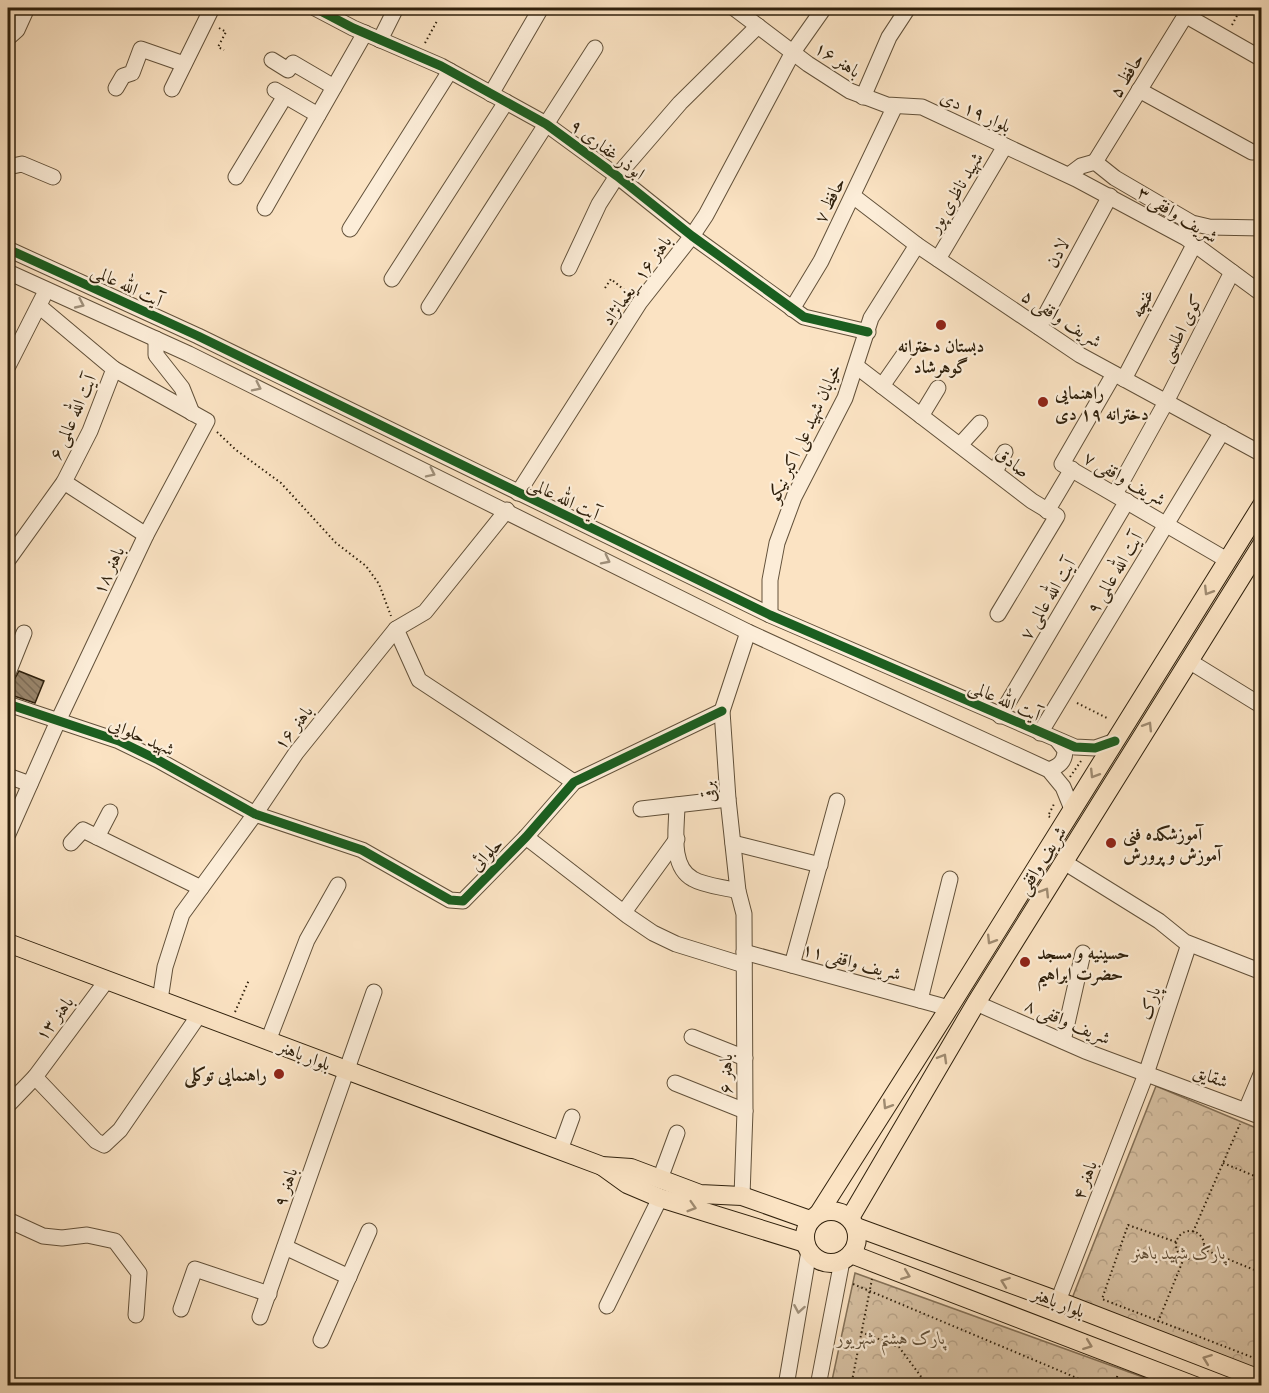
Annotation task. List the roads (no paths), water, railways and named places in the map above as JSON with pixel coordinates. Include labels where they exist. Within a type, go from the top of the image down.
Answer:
[{"type":"main road","name":"شریف واقفی","points":[[814,1216],[949,1008],[1262,505]]},
{"type":"main road","name":"شریف واقفی","points":[[853,1222],[976,1003],[1262,544]]},
{"type":"main road","name":"بلوار باهنر","points":[[8,943],[602,1166],[627,1184],[660,1198],[807,1247]]},
{"type":"main road","name":"بلوار باهنر","points":[[602,1166],[631,1168],[700,1194],[742,1196],[814,1216]]},
{"type":"main road","points":[[830,1210],[841,1212],[853,1222],[858,1236],[856,1246],[847,1258],[830,1264],[818,1260],[807,1247],[805,1231],[814,1216],[830,1210]]},
{"type":"main road","name":"بلوار باهنر","points":[[853,1222],[1058,1301],[1155,1329],[1262,1380]]},
{"type":"main road","name":"بلوار باهنر","points":[[847,1258],[875,1263],[1194,1386]]},
{"type":"street","points":[[8,38],[17,30],[27,8]]},
{"type":"street","name":"ابوذر غفاری ۹","points":[[315,8],[450,71],[546,124],[804,317],[868,332]]},
{"type":"street","points":[[380,40],[396,8]]},
{"type":"street","points":[[491,94],[541,8]]},
{"type":"street","name":"باهنر ۱۶","points":[[734,8],[808,64],[863,97]]},
{"type":"street","name":"باهنر ۱۶ _یغمانژاد","points":[[518,493],[640,302],[693,236],[793,52],[824,8]]},
{"type":"street","points":[[863,97],[889,36],[908,8]]},
{"type":"street","points":[[1187,11],[1224,38],[1262,59]]},
{"type":"street","name":"حافظ ۵","points":[[1095,162],[1187,11]]},
{"type":"street","points":[[172,88],[210,13]]},
{"type":"street","points":[[569,268],[599,204],[617,176],[680,104],[758,26]]},
{"type":"street","points":[[265,208],[365,33]]},
{"type":"street","points":[[429,307],[595,48]]},
{"type":"street","points":[[117,88],[123,76],[132,72],[141,49],[184,64]]},
{"type":"street","points":[[272,60],[288,70],[293,63],[334,87]]},
{"type":"street","points":[[350,229],[450,71]]},
{"type":"street","points":[[1139,90],[1252,152]]},
{"type":"street","points":[[236,177],[280,93],[318,115]]},
{"type":"street","name":"بلوار ۱۹ دی","points":[[863,97],[895,106],[922,107],[1069,175]]},
{"type":"street","points":[[392,279],[506,102]]},
{"type":"street","name":"حافظ ۷","points":[[792,309],[821,261],[895,106]]},
{"type":"street","name":"شهید ناظری پور","points":[[938,259],[1005,146]]},
{"type":"street","points":[[1069,175],[1081,166],[1095,162],[1115,178],[1192,223],[1209,227],[1262,228]]},
{"type":"street","points":[[8,167],[22,164],[53,177]]},
{"type":"street","name":"شریف وافقی ۳","points":[[1069,175],[1162,224],[1262,294]]},
{"type":"street","name":"شریف واقفی ۵","points":[[853,196],[938,259],[1080,355],[1262,454]]},
{"type":"street","name":"لادن","points":[[1039,327],[1110,196]]},
{"type":"street","name":"خیابان شهید علی اکبر نیکو","points":[[770,615],[770,580],[777,543],[794,497],[845,398],[871,318],[917,244]]},
{"type":"street","name":"غنچه","points":[[1119,377],[1194,245]]},
{"type":"street","name":"آیت الله عالمی","points":[[8,249],[198,336],[770,615],[1000,716],[1075,747],[1095,748],[1119,734]]},
{"type":"street","name":"آیت الله عالمی","points":[[8,272],[189,354],[507,510],[748,632],[1048,770],[1063,787],[1068,817]]},
{"type":"street","name":"کوی اطلسی","points":[[1121,498],[1166,402],[1232,272]]},
{"type":"street","points":[[8,366],[48,289]]},
{"type":"street","name":"آیت الله عالمی ۶","points":[[8,560],[64,482],[90,431],[114,369],[39,306]]},
{"type":"street","points":[[189,354],[198,336]]},
{"type":"street","points":[[156,339],[156,355],[182,388],[192,413]]},
{"type":"street","points":[[882,386],[905,353]]},
{"type":"street","name":"صادق","points":[[856,366],[1047,511]]},
{"type":"street","points":[[114,369],[192,413]]},
{"type":"street","name":"شریف واقفی ۷","points":[[1119,377],[1062,464],[1227,560]]},
{"type":"street","points":[[921,416],[938,388]]},
{"type":"street","name":"باهنر ۱۸","points":[[8,834],[146,534],[207,421],[192,413]]},
{"type":"street","points":[[960,446],[980,423]]},
{"type":"street","name":"آیت الله عالمی ۹","points":[[1040,733],[1222,432]]},
{"type":"street","points":[[995,472],[1005,452]]},
{"type":"street","points":[[998,614],[1057,516],[1047,511],[1072,470]]},
{"type":"street","points":[[64,482],[146,534]]},
{"type":"street","name":"آیت الله عالمی ۷","points":[[1000,716],[1121,498]]},
{"type":"street","name":"باهنر ۱۶","points":[[160,1000],[165,967],[182,914],[296,753],[396,629],[425,612],[507,510]]},
{"type":"street","points":[[396,629],[419,680],[574,782]]},
{"type":"street","name":"برقی","points":[[744,959],[744,914],[738,891],[728,799],[723,711],[748,632]]},
{"type":"street","points":[[8,673],[24,633]]},
{"type":"street","points":[[1189,661],[1262,706]]},
{"type":"street","name":"شهید حلوایی","points":[[8,704],[119,741],[178,770],[255,814]]},
{"type":"street","name":"حلوائی","points":[[255,814],[362,850],[450,900],[464,902],[574,782],[723,711]]},
{"type":"street","points":[[1048,770],[1063,761],[1065,750],[1058,741]]},
{"type":"street","points":[[8,776],[30,784]]},
{"type":"street","points":[[641,809],[728,799]]},
{"type":"street","points":[[792,966],[837,801]]},
{"type":"street","points":[[677,805],[676,839],[679,862],[683,871],[693,880],[738,891]]},
{"type":"street","points":[[97,837],[110,812]]},
{"type":"street","points":[[71,843],[83,830],[201,888]]},
{"type":"street","name":"شریف واقفی ۱۱","points":[[526,837],[653,933],[676,944],[744,959],[792,966],[949,1008]]},
{"type":"street","points":[[624,912],[676,839]]},
{"type":"street","points":[[733,843],[820,865]]},
{"type":"street","points":[[1064,862],[1159,921],[1189,944],[1262,972]]},
{"type":"street","points":[[920,1000],[950,879]]},
{"type":"street","points":[[268,1041],[307,940],[338,885]]},
{"type":"street","name":"پارک","points":[[1146,1074],[1189,944]]},
{"type":"street","points":[[1063,1041],[1083,953]]},
{"type":"street","name":"باهنر ۶","points":[[742,1196],[745,1111],[744,959]]},
{"type":"street","name":"باهنر ۱۳","points":[[8,1105],[35,1077],[107,980]]},
{"type":"street","name":"باهنر ۹","points":[[260,1317],[375,992]]},
{"type":"street","name":"شریف واقفی ۸","points":[[976,1003],[1146,1074]]},
{"type":"street","points":[[35,1077],[96,1141],[104,1144],[120,1130],[199,1015]]},
{"type":"street","points":[[692,1037],[745,1058]]},
{"type":"street","points":[[1246,1110],[1262,1072]]},
{"type":"street","name":"شقایق","points":[[1146,1074],[1262,1117]]},
{"type":"street","name":"باهنر ۴","points":[[1058,1301],[1146,1074]]},
{"type":"street","points":[[675,1083],[745,1111]]},
{"type":"street","points":[[560,1150],[572,1117]]},
{"type":"street","points":[[660,1179],[677,1133]]},
{"type":"street","points":[[607,1306],[660,1198]]},
{"type":"street","points":[[8,1220],[43,1236],[62,1238],[87,1235],[115,1241],[140,1273],[136,1315]]},
{"type":"street","points":[[321,1340],[369,1231]]},
{"type":"street","points":[[285,1246],[349,1277]]},
{"type":"street","points":[[786,1386],[807,1247]]},
{"type":"street","points":[[818,1386],[839,1279],[847,1258]]},
{"type":"street","points":[[181,1309],[195,1269],[269,1294]]},
{"type":"place","name":"دبستان دخترانه گوهرشاد","points":[[941,325]]},
{"type":"place","name":"راهنمایی دخترانه ۱۹ دی","points":[[1043,402]]},
{"type":"place","name":"آموزشکده فنی آموزش و پرورش","points":[[1111,843]]},
{"type":"place","name":"حسینیه و مسجد حضرت ابراهیم","points":[[1025,962]]},
{"type":"place","name":"راهنمایی توکلی","points":[[279,1074]]},
{"type":"park label","name":"پارک شهید باهنر","points":[[1179,1252]]},
{"type":"park label","name":"پارک هشتم شهریور","points":[[891,1337]]}]
